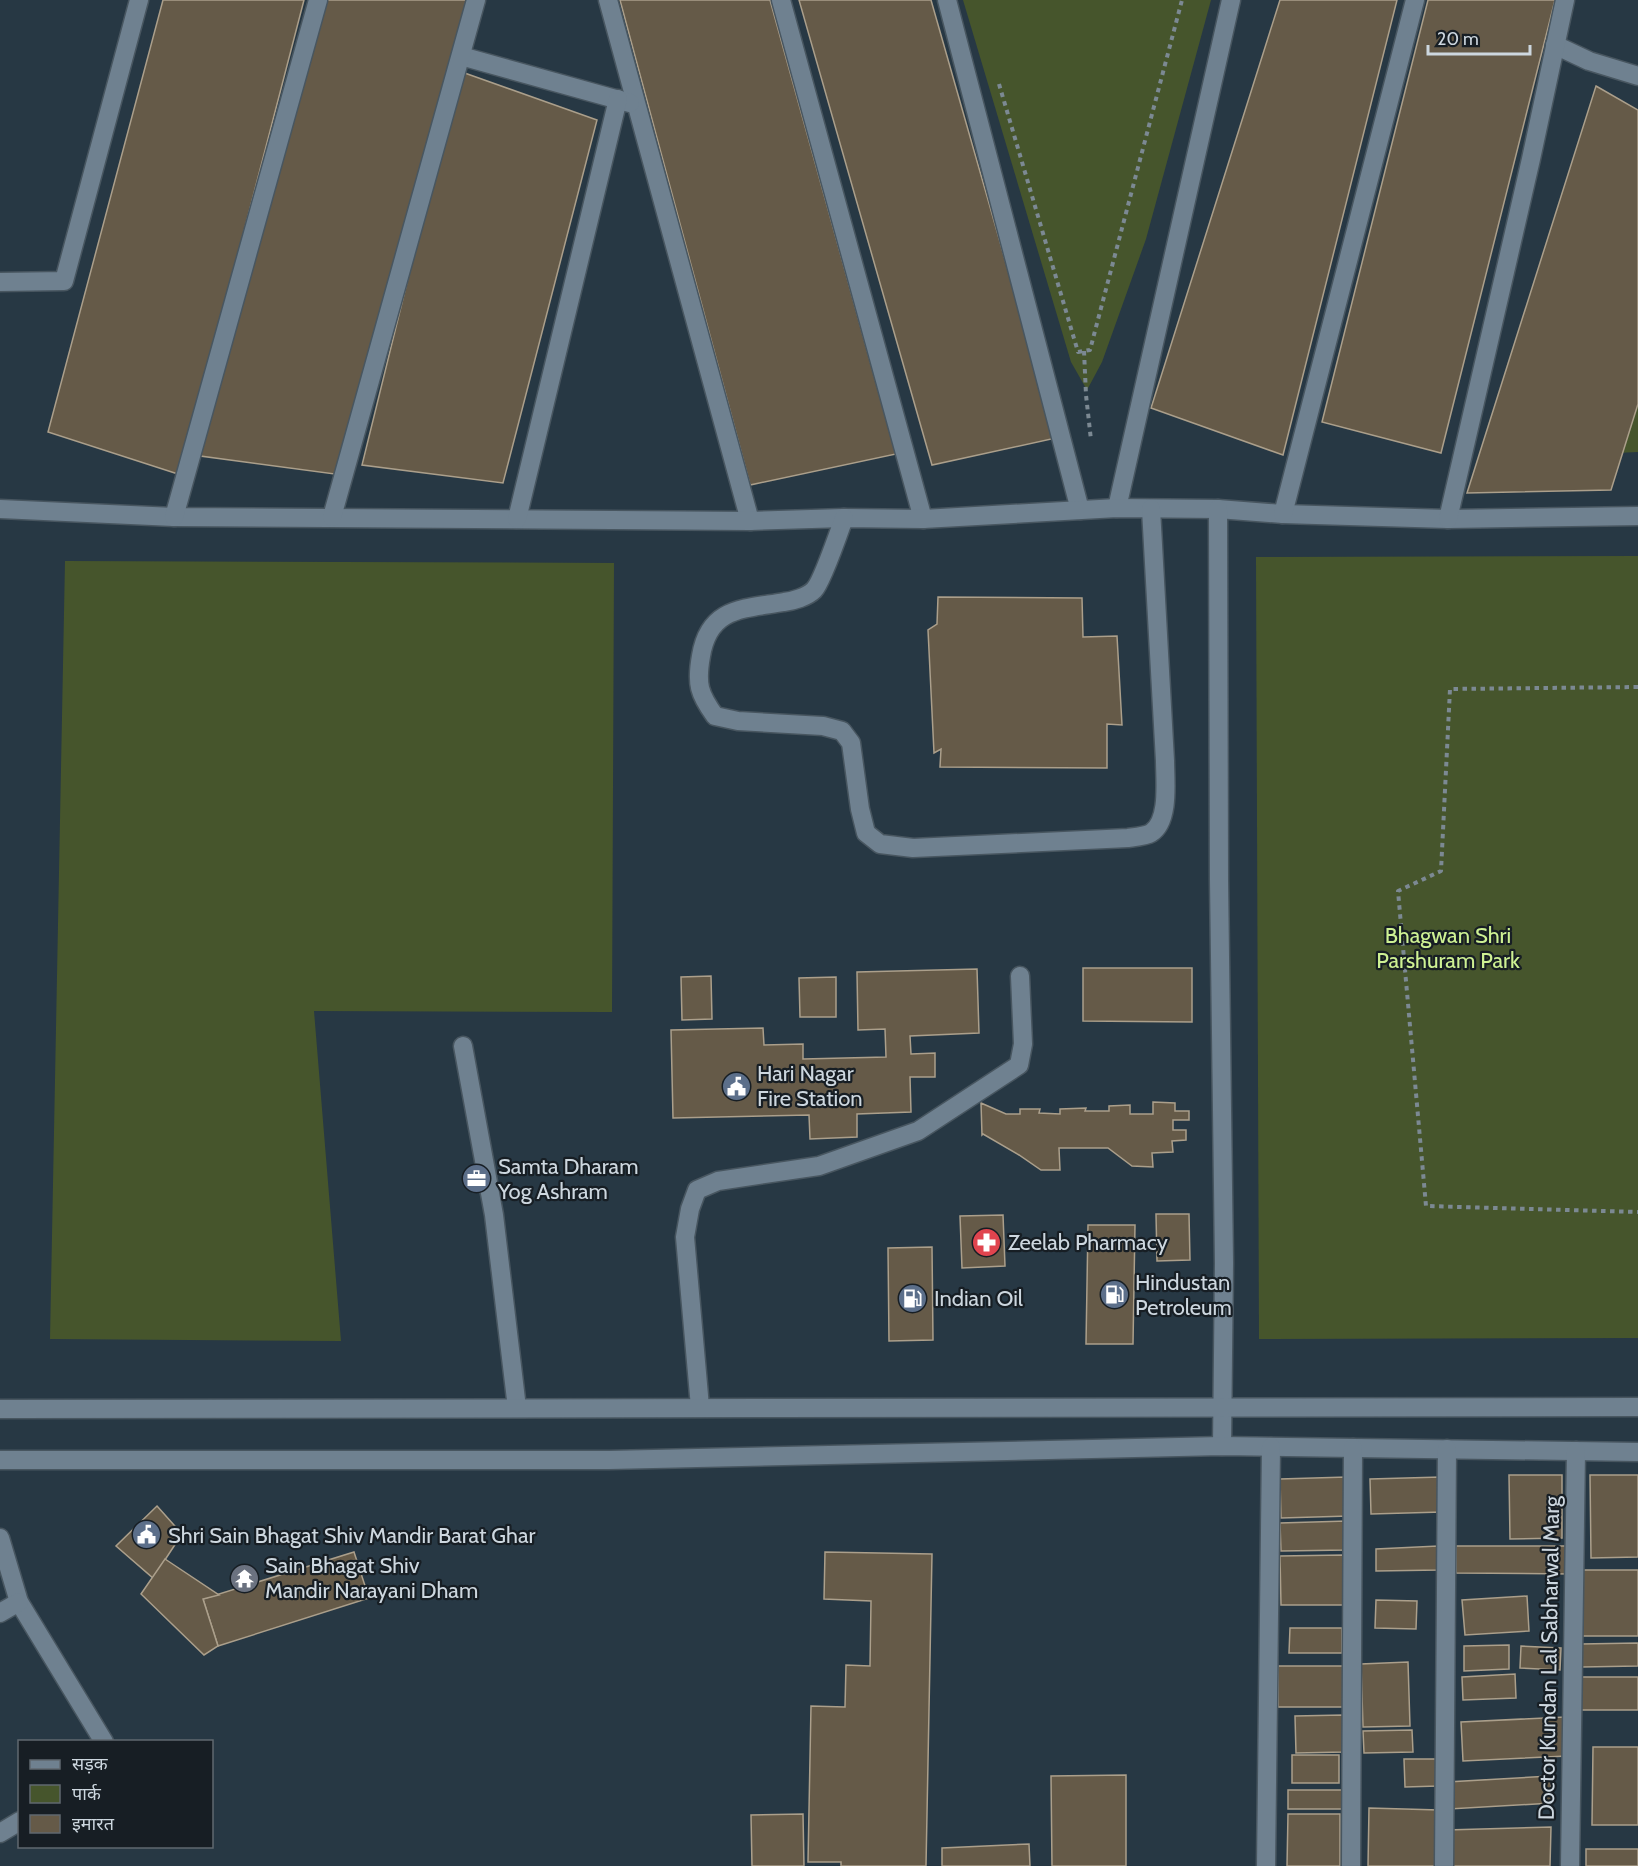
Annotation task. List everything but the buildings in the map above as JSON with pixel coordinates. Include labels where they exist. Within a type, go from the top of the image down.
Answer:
[{"type":"street","points":[[0,282],[64,281],[139,0]]},
{"type":"street","points":[[174,517],[318,0]]},
{"type":"street","points":[[332,517],[476,0]]},
{"type":"street","points":[[608,0],[750,521]]},
{"type":"street","points":[[781,0],[924,519]]},
{"type":"street","points":[[947,0],[1080,510]]},
{"type":"street","points":[[1118,508],[1231,0]]},
{"type":"street","points":[[1283,514],[1415,0]]},
{"type":"street","points":[[1448,519],[1565,0]]},
{"type":"street","points":[[1555,45],[1589,61],[1638,76]]},
{"type":"street","points":[[461,56],[637,105]]},
{"type":"street","points":[[517,519],[618,99]]},
{"type":"street","points":[[0,509],[174,517],[750,521],[844,518],[924,519],[1118,508],[1218,509],[1283,514],[1448,519],[1638,516]]},
{"type":"street","points":[[844,518],[814,590],[795,600],[736,610],[714,623],[703,641],[698,674],[702,698],[715,716],[738,721],[823,726],[842,731],[851,743],[860,809],[866,833],[880,843],[913,848],[1128,838],[1151,833],[1161,823],[1165,801],[1165,760],[1151,509]]},
{"type":"street","points":[[1218,509],[1218,868],[1224,1263],[1222,1446]]},
{"type":"street","points":[[700,1407],[685,1237],[690,1209],[697,1190],[718,1181],[819,1166],[918,1131],[1018,1065],[1023,1044],[1020,976]]},
{"type":"street","points":[[463,1047],[494,1215],[517,1408]]},
{"type":"street","points":[[0,1409],[1638,1407]]},
{"type":"street","points":[[0,1460],[609,1460],[1222,1446],[1638,1452]]},
{"type":"street","points":[[1266,1866],[1271,1447]]},
{"type":"street","points":[[1351,1866],[1353,1448]]},
{"type":"street","points":[[1444,1866],[1447,1449]]},
{"type":"street","name":"Doctor Kundan Lal Sabharwal Marg","points":[[1570,1866],[1576,1451]]},
{"type":"street","points":[[0,1538],[19,1602],[103,1740]]},
{"type":"street","points":[[0,1613],[19,1602]]},
{"type":"street","points":[[0,1833],[18,1822]]},
{"type":"path","points":[[999,82],[1078,352],[1090,350],[1182,0]]},
{"type":"path","points":[[1084,351],[1086,395],[1092,441]]},
{"type":"path","points":[[1638,687],[1450,689],[1441,872],[1398,891],[1426,1206],[1638,1212]]},
{"type":"green space","points":[[963,0],[1211,0],[1146,239],[1102,362],[1087,390],[1071,362]]},
{"type":"green space","points":[[1638,388],[1638,452],[1616,453]]},
{"type":"green space","name":"Bhagwan Shri Parshuram Park","points":[[1638,556],[1638,1338],[1259,1339],[1256,557]]},
{"type":"green space","points":[[65,561],[614,563],[612,1012],[314,1011],[341,1341],[50,1339]]},
{"type":"place","name":"Hari Nagar Fire Station","points":[[736,1086]]},
{"type":"place","name":"Samta Dharam Yog Ashram","points":[[477,1179]]},
{"type":"place","name":"Zeelab Pharmacy","points":[[987,1242]]},
{"type":"place","name":"Hindustan Petroleum","points":[[1114,1295]]},
{"type":"place","name":"Indian Oil","points":[[913,1298]]},
{"type":"place","name":"Shri Sain Bhagat Shiv Mandir Barat Ghar","points":[[147,1535]]},
{"type":"place","name":"Sain Bhagat Shiv Mandir Narayani Dham","points":[[244,1578]]}]
